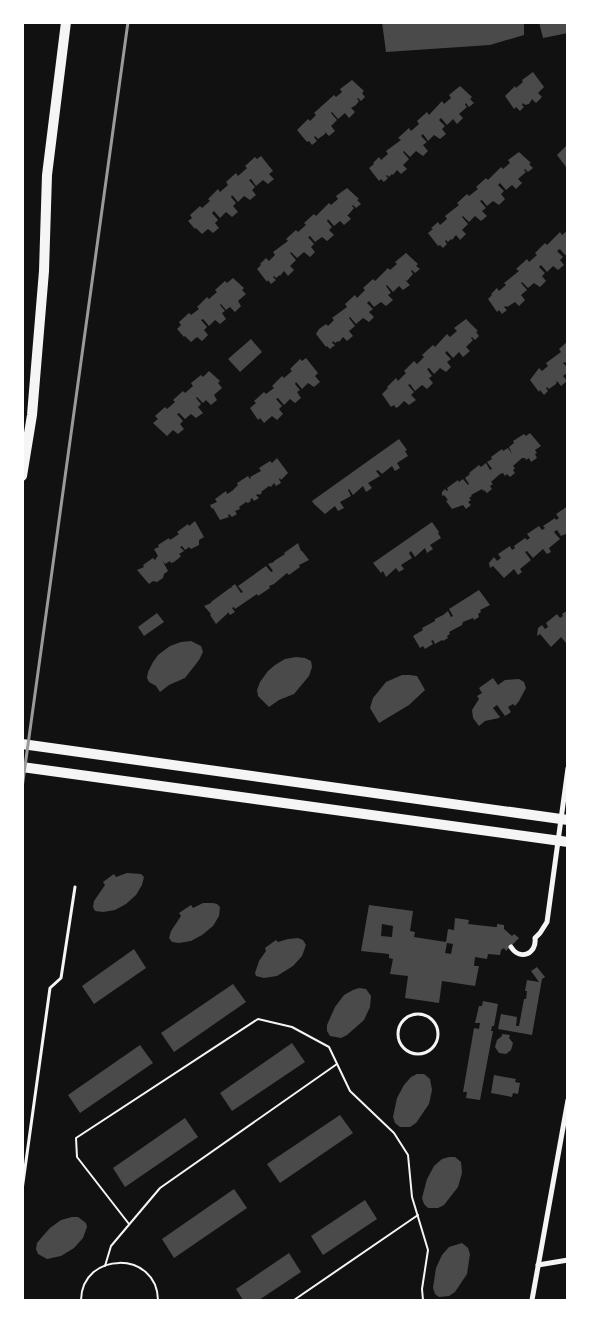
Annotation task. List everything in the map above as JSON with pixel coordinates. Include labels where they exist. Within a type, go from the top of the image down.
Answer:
[{"type":"main road","points":[[22,476],[32,415],[42,290],[47,175],[66,22]]},
{"type":"main road","points":[[22,744],[568,820]]},
{"type":"main road","points":[[22,767],[568,842]]},
{"type":"street","points":[[510,947],[518,954],[523,955],[530,952],[535,946],[535,938],[546,922],[568,768]]},
{"type":"street","points":[[532,1300],[568,1100]]},
{"type":"street","points":[[538,1265],[568,1260]]},
{"type":"lane","points":[[22,1190],[50,988],[62,978],[75,887]]},
{"type":"lane","points":[[420,1013],[434,1021],[438,1038],[433,1048],[417,1054],[402,1046],[399,1041],[398,1030],[404,1020],[420,1013]]},
{"type":"path","points":[[129,1224],[77,1157],[76,1138],[258,1019],[292,1027],[329,1047],[350,1091],[394,1133],[408,1155],[412,1197],[428,1250],[422,1289],[423,1300]]},
{"type":"path","points":[[105,1266],[110,1246],[160,1188],[337,1064]]},
{"type":"path","points":[[294,1300],[418,1215]]},
{"type":"path","points":[[81,1300],[86,1282],[98,1270],[112,1263],[128,1263],[143,1270],[154,1282],[158,1300]]},
{"type":"building","points":[[382,22],[524,22],[524,35],[490,45],[386,52]]},
{"type":"building","points":[[539,22],[568,22],[568,33],[543,38]]},
{"type":"building","points":[[533,72],[544,87],[538,93],[542,97],[536,103],[532,99],[529,104],[525,105],[523,103],[524,107],[520,111],[516,107],[514,109],[505,96]]},
{"type":"building","points":[[352,80],[364,91],[362,93],[365,97],[361,101],[358,98],[359,101],[351,108],[355,112],[349,118],[345,113],[338,119],[332,112],[337,120],[331,126],[335,131],[329,136],[325,132],[318,139],[315,136],[317,141],[312,145],[309,141],[307,142],[297,130],[308,119],[310,121],[316,115],[314,113],[334,95],[336,97],[342,92],[340,89]]},
{"type":"building","points":[[460,86],[472,97],[470,99],[474,103],[469,107],[466,103],[467,107],[459,114],[463,118],[457,124],[453,119],[447,125],[441,118],[439,120],[445,126],[442,129],[446,134],[440,139],[434,135],[428,141],[423,134],[421,136],[427,142],[423,145],[428,151],[423,156],[416,151],[410,157],[404,151],[409,159],[403,165],[407,169],[401,174],[397,170],[389,177],[387,175],[388,178],[384,182],[381,179],[379,181],[369,168],[373,163],[379,157],[381,160],[388,154],[386,151],[401,140],[398,138],[409,128],[411,131],[419,124],[417,121],[427,112],[429,115],[442,101],[444,104],[451,98],[449,95]]},
{"type":"building","points":[[568,144],[568,166],[566,167],[557,155]]},
{"type":"building","points":[[519,152],[531,163],[529,164],[533,168],[528,172],[524,170],[526,172],[518,179],[522,183],[516,189],[512,185],[506,190],[500,183],[498,185],[504,191],[501,194],[505,199],[499,205],[493,201],[487,206],[482,200],[480,201],[486,208],[482,211],[487,216],[481,221],[475,216],[469,222],[463,216],[468,224],[462,230],[466,234],[460,240],[456,235],[448,242],[446,240],[447,244],[443,248],[440,245],[438,246],[428,233],[433,229],[431,228],[438,222],[440,225],[447,219],[445,216],[459,205],[457,203],[467,194],[469,196],[478,189],[476,187],[486,178],[488,180],[501,167],[503,169],[510,163],[508,160]]},
{"type":"building","points":[[261,156],[273,171],[269,174],[274,179],[268,184],[263,180],[256,186],[251,179],[249,180],[255,187],[252,190],[256,195],[250,200],[244,196],[238,202],[232,195],[231,197],[236,203],[233,206],[238,212],[232,217],[226,212],[220,218],[214,211],[212,213],[218,220],[215,223],[219,228],[213,233],[208,229],[202,234],[195,229],[188,221],[192,218],[190,215],[200,206],[202,208],[210,201],[208,199],[218,189],[220,192],[228,185],[226,182],[236,173],[238,176],[255,157],[257,159]]},
{"type":"building","points":[[347,188],[359,199],[357,200],[361,204],[356,208],[352,206],[354,208],[347,215],[351,219],[344,225],[340,221],[334,226],[328,219],[327,221],[332,227],[329,230],[334,235],[327,241],[322,237],[315,242],[310,236],[308,237],[314,244],[311,247],[315,252],[310,257],[304,252],[297,258],[291,252],[296,260],[290,266],[294,270],[288,276],[284,271],[276,278],[274,276],[276,280],[271,284],[268,280],[267,282],[257,269],[260,264],[266,258],[269,261],[275,255],[273,252],[288,241],[286,239],[296,230],[298,232],[306,225],[304,223],[314,214],[316,216],[329,203],[331,205],[338,199],[336,196]]},
{"type":"building","points":[[568,230],[568,253],[565,255],[560,249],[557,251],[563,257],[560,260],[564,265],[558,270],[553,266],[547,272],[541,265],[539,267],[545,273],[542,276],[546,281],[540,287],[534,283],[528,288],[522,282],[527,290],[521,295],[525,300],[519,306],[515,302],[504,307],[507,310],[502,314],[499,310],[497,312],[488,299],[491,294],[497,288],[499,291],[506,285],[504,283],[519,271],[516,269],[527,259],[529,262],[537,255],[535,253],[545,243],[547,245],[560,232],[562,235]]},
{"type":"building","points":[[406,253],[418,264],[416,266],[420,269],[415,273],[412,270],[413,274],[407,281],[405,280],[410,285],[403,290],[399,286],[393,292],[387,285],[391,293],[388,295],[393,300],[386,306],[381,302],[374,307],[369,301],[367,303],[373,309],[369,312],[374,317],[369,322],[363,318],[356,324],[350,317],[355,326],[349,331],[353,336],[347,341],[343,337],[339,342],[335,343],[333,341],[332,343],[335,345],[330,349],[326,347],[316,334],[319,329],[326,324],[328,326],[334,320],[332,318],[347,307],[345,304],[355,295],[357,298],[365,290],[363,288],[373,279],[375,281],[388,268],[390,270],[397,264],[395,262]]},
{"type":"building","points":[[233,278],[244,288],[242,290],[246,294],[238,301],[241,306],[235,312],[230,307],[226,310],[221,304],[225,311],[222,313],[226,319],[220,324],[215,320],[209,326],[203,319],[201,320],[207,327],[204,330],[208,335],[202,341],[197,337],[191,342],[184,337],[177,329],[181,325],[179,322],[189,313],[191,315],[199,309],[197,307],[207,297],[209,299],[217,292],[215,290],[225,281],[227,283]]},
{"type":"building","points":[[466,319],[478,331],[476,332],[479,336],[475,340],[471,338],[473,340],[466,347],[470,351],[463,357],[459,352],[453,358],[447,351],[445,353],[451,359],[447,362],[451,367],[446,372],[440,368],[434,374],[429,368],[427,369],[432,376],[429,378],[433,383],[427,389],[422,385],[415,391],[410,384],[408,385],[414,392],[411,395],[416,400],[409,405],[404,401],[396,408],[394,405],[391,407],[382,394],[387,387],[396,378],[398,381],[406,373],[404,371],[414,361],[417,364],[424,357],[422,355],[433,345],[435,347],[447,334],[450,337],[457,331],[454,328]]},
{"type":"building","points":[[251,339],[262,352],[240,372],[228,359]]},
{"type":"building","points":[[568,341],[568,365],[565,362],[563,363],[568,368],[568,372],[563,376],[567,381],[561,386],[557,381],[549,389],[547,387],[548,391],[544,395],[540,390],[539,392],[530,380],[539,368],[542,371],[548,366],[546,363],[561,352],[559,349]]},
{"type":"building","points":[[306,358],[318,373],[315,376],[320,382],[314,387],[308,383],[302,389],[296,382],[295,384],[300,390],[297,392],[301,398],[295,403],[290,399],[284,405],[278,398],[276,399],[282,406],[279,409],[283,414],[277,420],[272,416],[264,423],[260,418],[258,420],[250,408],[256,403],[254,401],[264,392],[266,394],[274,388],[272,386],[282,376],[284,378],[292,371],[290,369],[300,359],[302,361]]},
{"type":"building","points":[[209,371],[220,381],[218,383],[222,388],[214,395],[217,400],[211,405],[206,400],[203,403],[197,397],[201,404],[198,407],[203,413],[196,418],[191,414],[185,419],[179,413],[177,414],[183,421],[180,424],[184,429],[178,434],[173,430],[167,436],[153,423],[158,419],[155,416],[165,407],[167,409],[175,402],[173,400],[183,391],[185,393],[193,386],[191,383],[201,375],[203,377]]},
{"type":"building","points":[[530,433],[541,446],[535,450],[537,458],[531,462],[529,458],[526,460],[522,458],[513,466],[515,473],[510,477],[507,474],[505,476],[503,473],[500,474],[491,482],[493,484],[490,486],[492,489],[487,493],[482,489],[471,495],[469,498],[471,500],[468,502],[471,505],[466,509],[463,505],[452,509],[446,501],[448,500],[444,495],[442,496],[442,492],[445,489],[447,491],[447,488],[458,480],[459,482],[463,479],[468,485],[465,478],[469,473],[479,465],[481,467],[486,463],[490,470],[492,469],[487,462],[492,459],[491,457],[502,449],[503,451],[508,448],[512,454],[509,447],[514,443],[513,441],[524,434],[526,436]]},
{"type":"building","points":[[399,439],[407,450],[405,451],[408,456],[397,463],[400,468],[395,471],[392,466],[382,474],[378,470],[376,471],[380,476],[368,483],[372,488],[366,492],[363,486],[353,495],[349,489],[351,496],[340,502],[344,508],[338,511],[335,506],[325,514],[314,504],[312,501]]},
{"type":"building","points":[[277,458],[288,473],[281,480],[279,479],[281,483],[276,486],[274,483],[259,495],[256,495],[259,498],[254,501],[252,498],[248,503],[246,502],[239,507],[240,509],[235,511],[237,514],[232,517],[229,514],[229,517],[220,520],[210,505],[217,502],[215,499],[226,491],[227,494],[232,491],[238,485],[237,483],[248,476],[250,479],[250,477],[261,471],[259,468],[270,461],[272,463]]},
{"type":"building","points":[[568,506],[568,533],[561,536],[557,530],[554,532],[560,539],[549,548],[551,552],[547,554],[543,549],[533,558],[527,551],[525,552],[531,560],[520,569],[522,572],[518,575],[514,569],[504,578],[493,566],[490,568],[489,563],[494,557],[497,561],[501,558],[498,554],[510,546],[512,550],[515,548],[514,546],[525,538],[527,540],[530,538],[527,534],[539,526],[542,530],[545,528],[543,526],[555,518],[556,520],[559,518],[556,514]]},
{"type":"building","points":[[195,521],[204,537],[199,540],[199,545],[185,550],[182,546],[180,547],[184,551],[179,554],[181,556],[174,562],[171,563],[170,561],[165,564],[162,560],[168,571],[164,574],[163,578],[149,584],[137,570],[144,567],[143,565],[153,558],[156,559],[158,556],[154,549],[159,547],[158,545],[169,538],[170,540],[179,534],[177,532]]},
{"type":"building","points":[[432,522],[441,538],[430,545],[433,549],[427,553],[425,548],[415,557],[411,551],[409,553],[412,558],[401,565],[404,569],[399,572],[396,568],[386,577],[383,571],[381,573],[373,563]]},
{"type":"building","points":[[298,543],[301,551],[309,560],[299,565],[300,567],[289,575],[287,573],[258,596],[257,594],[235,609],[234,607],[232,608],[235,612],[230,615],[228,612],[216,624],[204,606],[211,603],[235,584],[241,593],[243,592],[238,586],[266,566],[271,572],[273,571],[268,564],[274,562]]},
{"type":"building","points":[[479,590],[490,605],[480,610],[479,617],[463,622],[462,625],[449,632],[448,638],[443,641],[435,644],[433,640],[431,641],[433,644],[425,649],[423,646],[420,648],[413,636],[448,611],[451,617],[453,616],[449,609]]},
{"type":"building","points":[[568,610],[568,642],[566,643],[561,637],[551,647],[540,634],[537,636],[538,628],[542,625],[545,629],[548,627],[546,623],[557,614],[560,618]]},
{"type":"building","points":[[157,613],[164,622],[144,636],[138,627]]},
{"type":"building","points":[[191,641],[201,646],[203,652],[199,660],[185,678],[169,685],[160,692],[147,678],[153,662],[158,655],[170,646]]},
{"type":"building","points":[[296,657],[311,661],[312,667],[309,676],[294,694],[279,700],[269,707],[258,696],[257,690],[260,682],[275,665],[285,659]]},
{"type":"building","points":[[402,675],[417,676],[425,690],[409,705],[379,723],[370,708],[373,698],[386,682]]},
{"type":"building","points":[[493,678],[498,685],[505,680],[519,679],[524,682],[526,688],[515,706],[513,704],[508,707],[511,712],[505,716],[497,705],[493,708],[500,717],[485,721],[479,726],[473,718],[472,710],[479,699],[477,696],[482,693],[479,688]]},
{"type":"building","points":[[127,873],[141,874],[144,877],[136,895],[126,904],[115,910],[95,911],[93,907],[94,901],[105,885],[103,882],[114,874],[116,877]]},
{"type":"building","points":[[203,903],[213,903],[220,907],[219,916],[213,926],[191,941],[172,942],[169,938],[171,931],[181,916],[179,913],[191,905],[193,908]]},
{"type":"building","points":[[369,905],[413,911],[410,931],[415,932],[414,937],[446,942],[448,929],[454,930],[455,918],[469,920],[468,924],[495,927],[497,927],[497,924],[504,925],[504,929],[512,936],[514,934],[519,938],[506,951],[504,948],[501,950],[500,955],[488,954],[487,959],[475,957],[474,966],[479,966],[475,986],[442,981],[439,1003],[405,998],[408,976],[390,974],[393,959],[389,958],[389,954],[361,951]],"holes":[[[382,924],[393,926],[392,937],[381,936]],[[447,943],[453,944],[451,954],[445,953]]]},
{"type":"building","points":[[298,938],[303,940],[306,945],[302,956],[293,966],[277,976],[264,978],[256,976],[255,973],[259,961],[266,951],[265,948],[276,940],[278,942]]},
{"type":"building","points":[[134,949],[146,968],[94,1004],[82,986]]},
{"type":"building","points":[[537,967],[545,977],[542,979],[532,1035],[498,1029],[501,1014],[517,1017],[516,1026],[519,1026],[524,999],[526,999],[527,980],[539,982],[531,971]]},
{"type":"building","points":[[233,984],[246,1002],[174,1052],[161,1033]]},
{"type":"building","points":[[359,988],[366,989],[371,996],[370,1007],[364,1020],[341,1038],[330,1036],[327,1031],[327,1025],[335,1007],[344,995]]},
{"type":"building","points":[[483,1001],[498,1004],[494,1026],[492,1026],[491,1031],[493,1031],[480,1100],[466,1098],[467,1092],[463,1092],[474,1028],[479,1029],[480,1023],[475,1023],[479,1006],[482,1006]]},
{"type":"building","points":[[502,1034],[510,1035],[509,1038],[513,1043],[511,1050],[506,1054],[499,1053],[495,1047],[497,1040]]},
{"type":"building","points":[[292,1043],[305,1062],[232,1111],[220,1093]]},
{"type":"building","points":[[140,1045],[153,1063],[80,1113],[68,1095]]},
{"type":"building","points":[[417,1074],[424,1074],[430,1079],[432,1090],[429,1104],[416,1123],[410,1127],[400,1127],[395,1123],[393,1117],[397,1098],[404,1085],[411,1077]]},
{"type":"building","points":[[494,1075],[516,1079],[515,1082],[520,1083],[518,1094],[513,1093],[512,1097],[491,1093]]},
{"type":"building","points":[[340,1115],[353,1133],[280,1183],[267,1164]]},
{"type":"building","points":[[185,1118],[198,1137],[125,1187],[113,1168]]},
{"type":"building","points":[[455,1157],[461,1162],[462,1173],[458,1187],[444,1205],[438,1208],[428,1208],[422,1198],[427,1179],[434,1166],[442,1159]]},
{"type":"building","points":[[234,1189],[247,1208],[174,1258],[162,1239]]},
{"type":"building","points":[[365,1200],[377,1219],[323,1255],[311,1236]]},
{"type":"building","points":[[78,1217],[86,1223],[87,1227],[83,1238],[74,1248],[61,1256],[47,1259],[38,1254],[36,1249],[37,1243],[50,1228],[61,1220]]},
{"type":"building","points":[[462,1243],[468,1248],[470,1254],[467,1274],[455,1292],[449,1296],[439,1297],[435,1294],[433,1288],[436,1268],[442,1255],[449,1247]]},
{"type":"building","points":[[289,1253],[301,1272],[259,1300],[243,1300],[236,1289]]},
{"type":"railway","points":[[22,788],[128,22]]}]
